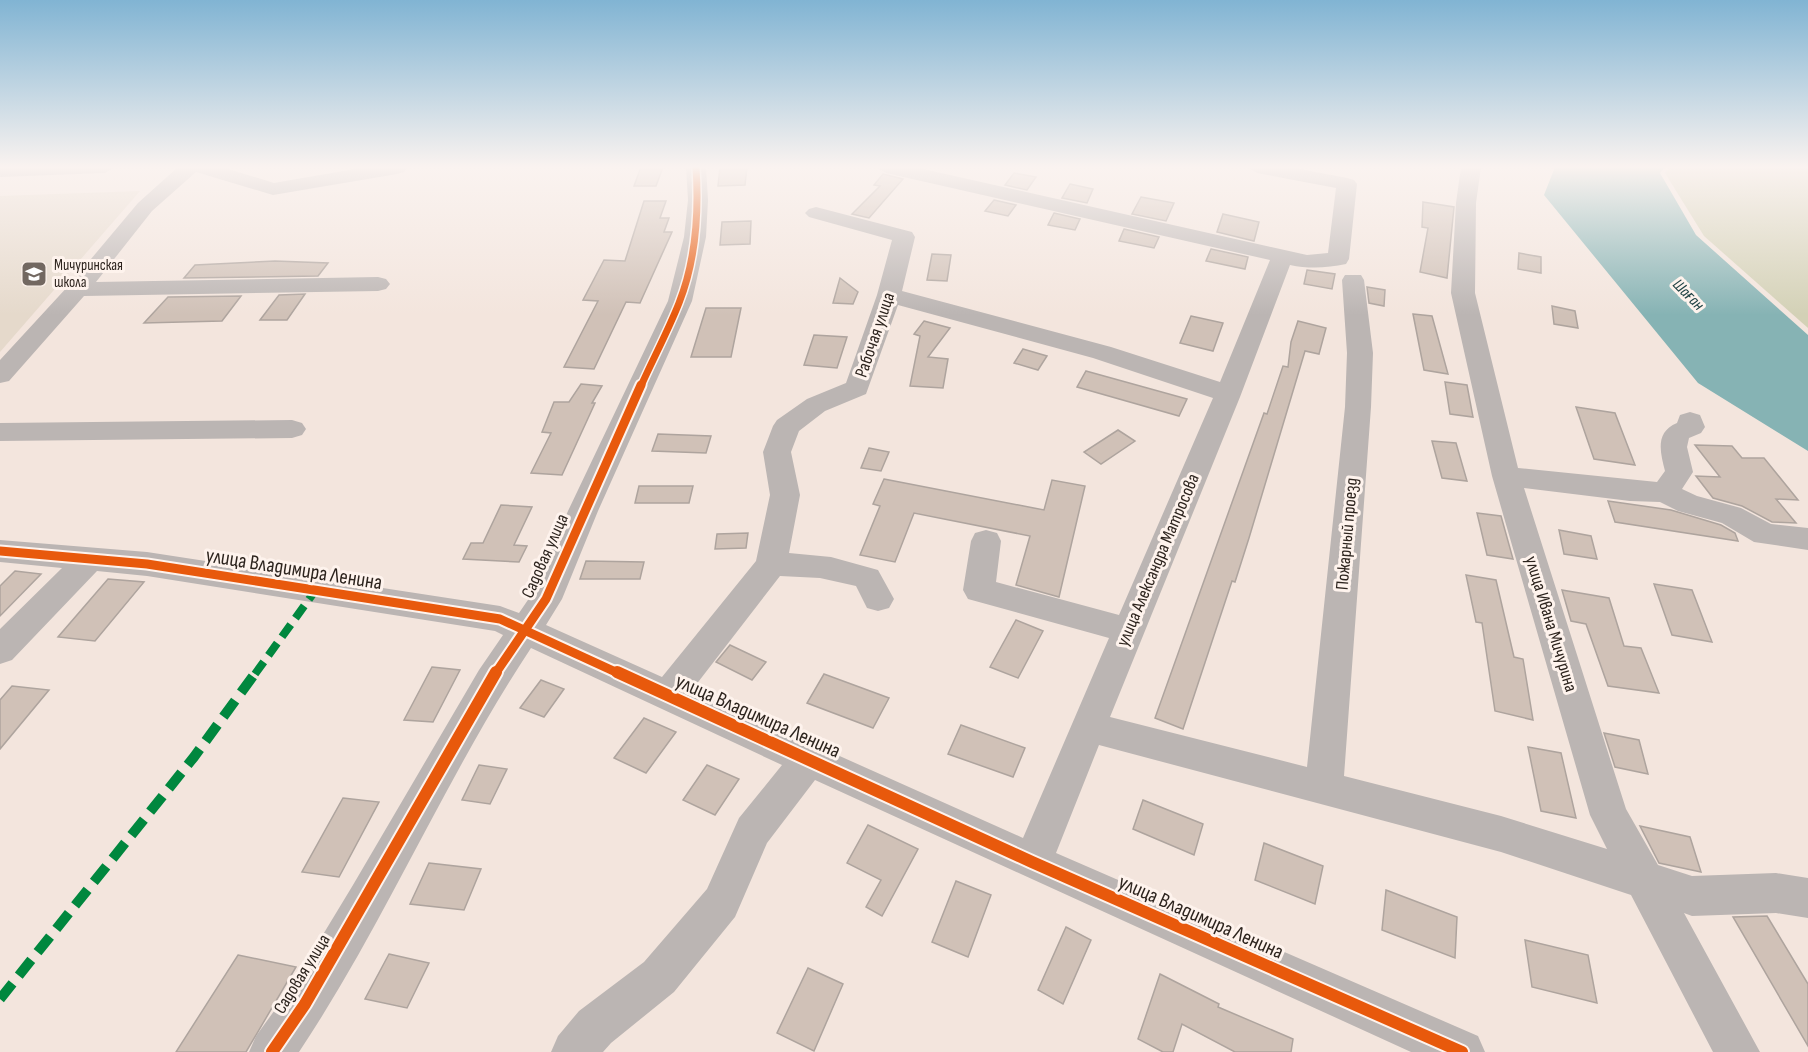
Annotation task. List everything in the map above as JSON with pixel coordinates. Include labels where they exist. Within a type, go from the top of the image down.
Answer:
[{"type":"street","points":[[0,375],[78,289],[138,216]]},
{"type":"street","name":"Садовая улица","points":[[277,1050],[491,680],[546,599],[583,511],[680,301],[695,237],[697,216]]},
{"type":"street","name":"Рабочая улица","points":[[668,695],[771,564],[785,495],[777,452],[787,426],[816,405],[857,388],[889,295],[904,237],[827,216]]},
{"type":"street","points":[[1108,216],[1294,259],[1338,258],[1343,216]]},
{"type":"street","name":"улица Ивана Мичурина","points":[[1466,216],[1464,293],[1506,476],[1609,815],[1737,1052]]},
{"type":"street","name":"улица Александра Матросова","points":[[1032,862],[1228,394],[1294,259]]},
{"type":"street","name":"Пожарный проезд","points":[[1324,788],[1358,407],[1360,353],[1353,280]]},
{"type":"street","points":[[78,289],[378,284]]},
{"type":"street","points":[[889,295],[1154,367],[1228,394]]},
{"type":"street","points":[[1665,492],[1679,472],[1673,447],[1677,433],[1690,427],[1690,421]]},
{"type":"street","points":[[0,432],[292,429]]},
{"type":"street","points":[[1506,476],[1630,491],[1665,492],[1688,504],[1731,515],[1765,534],[1783,538],[1808,539]]},
{"type":"street","points":[[986,541],[979,590],[1128,630]]},
{"type":"street","name":"улица Владимира Ленина","points":[[0,551],[147,564],[500,620],[1032,862],[1462,1052]]},
{"type":"street","points":[[0,650],[90,559]]},
{"type":"street","points":[[771,564],[807,563],[867,578],[878,599]]},
{"type":"street","points":[[1088,727],[1501,834],[1692,896],[1776,893],[1808,898]]},
{"type":"street","points":[[574,1052],[595,1027],[659,977],[721,903],[753,831],[809,759]]},
{"type":"shaded area","name":"Мичуринская школа","points":[[0,216],[118,216],[0,352]]},
{"type":"shaded area","points":[[1692,216],[1808,216],[1808,328],[1704,236]]},
{"type":"water","name":"Шаған","points":[[1561,216],[1685,216],[1696,235],[1808,335],[1808,451],[1698,383]]},
{"type":"building","points":[[639,216],[669,218],[664,232],[672,232],[640,303],[626,302],[594,369],[564,367],[598,301],[583,300],[604,260],[625,261]]},
{"type":"building","points":[[1052,216],[1080,219],[1075,230],[1048,225]]},
{"type":"building","points":[[1142,216],[1168,216],[1166,221]]},
{"type":"building","points":[[1222,216],[1259,222],[1254,241],[1217,232]]},
{"type":"building","points":[[1422,216],[1453,216],[1447,278],[1420,272],[1428,228],[1422,227]]},
{"type":"building","points":[[751,221],[750,244],[720,245],[722,222]]},
{"type":"building","points":[[1124,229],[1159,237],[1154,248],[1119,241]]},
{"type":"building","points":[[1211,249],[1248,257],[1245,269],[1206,261]]},
{"type":"building","points":[[1519,253],[1541,257],[1541,273],[1518,269]]},
{"type":"building","points":[[932,254],[951,255],[947,281],[927,280]]},
{"type":"building","points":[[275,261],[328,263],[318,276],[184,278],[195,265]]},
{"type":"building","points":[[1307,270],[1335,274],[1332,289],[1304,284]]},
{"type":"building","points":[[840,278],[858,292],[853,304],[833,303]]},
{"type":"building","points":[[1367,287],[1385,290],[1384,306],[1369,303]]},
{"type":"building","points":[[305,294],[287,320],[260,320],[279,295]]},
{"type":"building","points":[[241,296],[222,321],[144,323],[168,297]]},
{"type":"building","points":[[1552,306],[1575,311],[1578,328],[1554,324]]},
{"type":"building","points":[[706,308],[741,308],[731,357],[691,357]]},
{"type":"building","points":[[1413,314],[1432,316],[1448,374],[1424,370]]},
{"type":"building","points":[[1191,316],[1223,323],[1213,351],[1180,343]]},
{"type":"building","points":[[924,321],[950,328],[928,357],[948,359],[943,388],[910,386],[920,336],[914,334]]},
{"type":"building","points":[[1298,321],[1326,328],[1319,354],[1305,351],[1235,582],[1232,581],[1183,729],[1155,718],[1264,413],[1267,414],[1283,366],[1288,367],[1291,342]]},
{"type":"building","points":[[814,335],[847,337],[837,368],[804,365]]},
{"type":"building","points":[[1023,349],[1047,356],[1038,370],[1014,363]]},
{"type":"building","points":[[1086,371],[1187,399],[1179,416],[1077,387]]},
{"type":"building","points":[[1445,382],[1467,385],[1473,417],[1450,414]]},
{"type":"building","points":[[581,384],[602,386],[592,403],[595,403],[562,475],[531,473],[551,433],[542,432],[554,402],[569,402]]},
{"type":"building","points":[[1576,407],[1615,413],[1635,465],[1594,459]]},
{"type":"building","points":[[1118,430],[1135,441],[1101,464],[1084,452]]},
{"type":"building","points":[[658,434],[711,436],[706,453],[652,451]]},
{"type":"building","points":[[1432,441],[1456,443],[1467,481],[1442,478]]},
{"type":"building","points":[[1695,445],[1732,446],[1742,458],[1764,458],[1798,500],[1776,499],[1796,523],[1772,522],[1742,506],[1713,498],[1696,476],[1720,477]]},
{"type":"building","points":[[869,448],[889,452],[881,471],[861,468]]},
{"type":"building","points":[[884,479],[1044,510],[1052,480],[1085,486],[1059,597],[1016,585],[1030,536],[914,513],[895,562],[860,555],[880,506],[873,504]]},
{"type":"building","points":[[639,486],[693,486],[689,503],[635,503]]},
{"type":"building","points":[[1608,501],[1671,510],[1721,525],[1735,533],[1738,541],[1615,522]]},
{"type":"building","points":[[501,505],[532,507],[514,545],[527,546],[519,562],[463,559],[471,543],[483,543]]},
{"type":"building","points":[[1477,513],[1501,516],[1513,559],[1487,555]]},
{"type":"building","points":[[1559,530],[1591,536],[1597,559],[1564,554]]},
{"type":"building","points":[[748,533],[746,548],[715,549],[717,534]]},
{"type":"building","points":[[586,561],[644,562],[640,579],[580,579]]},
{"type":"building","points":[[15,571],[41,574],[0,616],[0,586]]},
{"type":"building","points":[[1466,575],[1496,580],[1514,657],[1523,659],[1533,720],[1495,711],[1482,623],[1476,622]]},
{"type":"building","points":[[108,579],[144,582],[95,641],[58,637]]},
{"type":"building","points":[[1654,584],[1692,590],[1712,642],[1672,635]]},
{"type":"building","points":[[1562,590],[1609,598],[1624,646],[1641,648],[1659,693],[1608,686],[1586,624],[1571,621]]},
{"type":"building","points":[[1016,620],[1043,631],[1018,678],[990,667]]},
{"type":"building","points":[[730,645],[766,662],[752,680],[716,662]]},
{"type":"building","points":[[432,667],[460,670],[433,722],[404,720]]},
{"type":"building","points":[[824,674],[889,698],[873,728],[807,703]]},
{"type":"building","points":[[541,680],[564,689],[544,717],[520,708]]},
{"type":"building","points":[[12,686],[49,690],[0,749],[0,700]]},
{"type":"building","points":[[644,718],[676,732],[646,773],[614,758]]},
{"type":"building","points":[[961,725],[1025,748],[1013,777],[948,754]]},
{"type":"building","points":[[1604,733],[1639,740],[1648,774],[1615,767]]},
{"type":"building","points":[[1528,747],[1561,753],[1576,818],[1541,811]]},
{"type":"building","points":[[479,765],[507,769],[490,804],[462,800]]},
{"type":"building","points":[[707,765],[739,779],[715,815],[683,800]]},
{"type":"building","points":[[343,798],[379,802],[339,877],[302,872]]},
{"type":"building","points":[[1143,800],[1203,824],[1194,855],[1133,829]]},
{"type":"building","points":[[868,825],[918,849],[882,916],[866,907],[881,880],[847,863]]},
{"type":"building","points":[[1640,826],[1690,837],[1701,872],[1659,863]]},
{"type":"building","points":[[1264,843],[1323,866],[1315,904],[1255,880]]},
{"type":"building","points":[[429,863],[481,869],[464,910],[410,904]]},
{"type":"building","points":[[956,881],[991,895],[968,957],[932,942]]},
{"type":"building","points":[[1386,890],[1457,917],[1455,958],[1382,930]]},
{"type":"building","points":[[1767,916],[1808,984],[1808,1046],[1733,917]]},
{"type":"building","points":[[1066,927],[1091,940],[1063,1004],[1038,990]]},
{"type":"building","points":[[1525,940],[1588,955],[1597,1003],[1532,987]]},
{"type":"building","points":[[389,954],[429,963],[407,1008],[365,999]]},
{"type":"building","points":[[238,955],[296,967],[246,1052],[176,1052]]},
{"type":"building","points":[[808,968],[843,984],[814,1051],[777,1033]]},
{"type":"building","points":[[1160,974],[1219,1004],[1218,1007],[1293,1039],[1291,1052],[1235,1052],[1182,1024],[1173,1052],[1163,1052],[1138,1039]]},
{"type":"marked path","points":[[0,999],[194,757],[315,591]]},
{"type":"cycle path","points":[[272,1052],[305,1004],[367,899],[434,777],[491,680],[546,599],[583,511],[680,301],[695,237],[697,216]]},
{"type":"cycle path","points":[[0,551],[147,564],[500,619],[1032,862],[1462,1052]]},
{"type":"place","name":"Мичуринская школа","points":[[34,274]]}]
